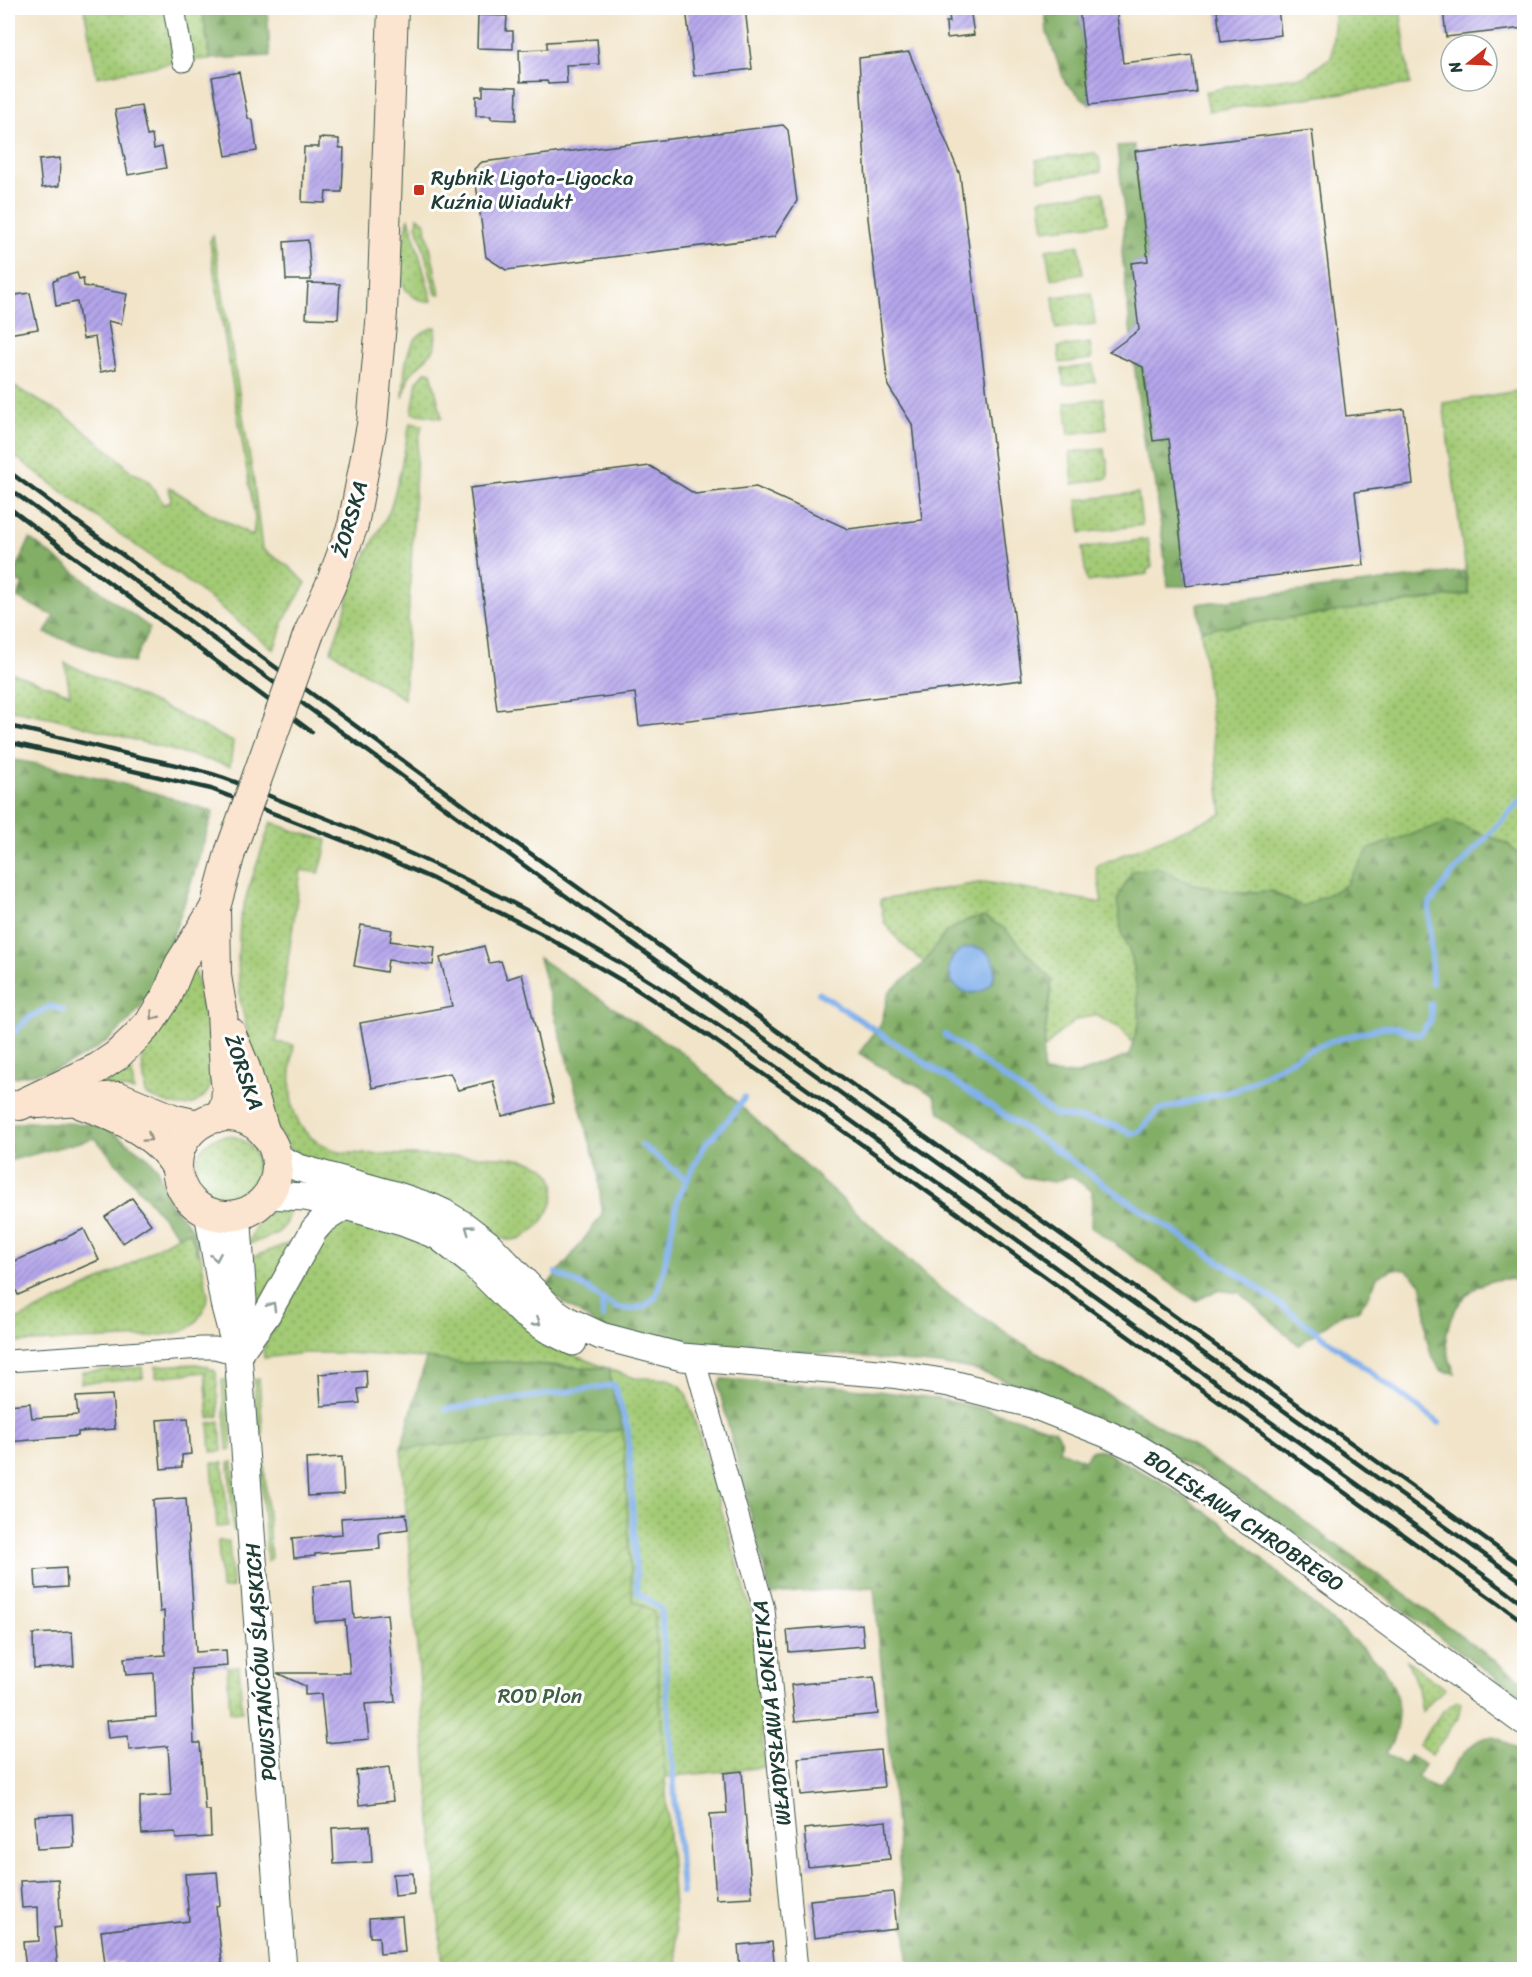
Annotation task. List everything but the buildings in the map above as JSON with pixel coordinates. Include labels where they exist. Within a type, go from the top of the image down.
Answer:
[{"type":"main road","name":"ŻORSKA","points":[[209,1121],[226,1102],[227,1089],[222,1011],[216,976],[214,908],[230,853],[309,633],[331,584],[352,525],[372,425],[381,323],[393,8]]},
{"type":"main road","points":[[14,1106],[98,1068],[116,1056],[136,1037],[150,1022],[167,996],[180,964],[214,908]]},
{"type":"main road","name":"ŻORSKA","points":[[222,1011],[245,1068],[270,1143]]},
{"type":"main road","points":[[14,1106],[119,1096],[175,1120],[243,1119],[259,1128],[270,1143],[276,1171],[267,1195],[256,1206],[240,1214],[221,1215],[207,1212],[194,1203],[180,1184],[177,1168],[182,1144],[209,1121]]},
{"type":"main road","points":[[74,1101],[113,1115],[125,1122],[161,1146],[177,1168]]},
{"type":"street","points":[[174,8],[183,61]]},
{"type":"street","name":"BOLESŁAWA CHROBREGO","points":[[270,1143],[284,1161],[299,1168],[395,1195],[438,1210],[462,1224],[488,1244],[547,1305],[569,1321],[601,1336],[688,1357],[880,1373],[948,1383],[1031,1404],[1107,1434],[1160,1461],[1241,1515],[1524,1722]]},
{"type":"street","name":"BOLESŁAWA CHROBREGO","points":[[267,1195],[305,1197],[345,1206],[402,1222],[438,1236],[471,1262],[523,1313],[538,1324],[603,1354],[644,1361],[688,1357]]},
{"type":"street","points":[[8,1361],[202,1348],[215,1348],[238,1354],[267,1314],[314,1230],[323,1220],[345,1206]]},
{"type":"street","name":"POWSTAŃCÓW ŚLĄSKICH","points":[[207,1212],[224,1303],[238,1354]]},
{"type":"street","name":"POWSTAŃCÓW ŚLĄSKICH","points":[[240,1214],[238,1225],[243,1300],[238,1354],[283,1970]]},
{"type":"street","name":"WŁADYSŁAWA ŁOKIETKA","points":[[688,1357],[764,1610],[797,1970]]},
{"type":"green space","points":[[84,8],[169,8],[173,63],[97,77]]},
{"type":"green space","points":[[180,8],[202,8],[210,59],[190,60]]},
{"type":"green space","points":[[202,8],[267,8],[270,56],[210,59]]},
{"type":"green space","points":[[1045,8],[1079,8],[1090,105],[1065,82],[1047,33]]},
{"type":"green space","points":[[1335,8],[1400,8],[1410,84],[1209,111],[1205,92],[1245,83],[1305,76],[1332,56]]},
{"type":"green space","points":[[1134,145],[1148,261],[1132,263],[1139,330],[1131,336],[1122,252],[1125,220],[1117,146]]},
{"type":"green space","points":[[1095,153],[1099,157],[1101,172],[1039,180],[1036,160]]},
{"type":"green space","points":[[1103,192],[1107,223],[1044,230],[1040,199]]},
{"type":"green space","points":[[418,217],[425,223],[440,294],[436,294],[417,225]]},
{"type":"green space","points":[[409,218],[432,301],[421,300],[410,294],[400,277],[400,258]]},
{"type":"green space","points":[[213,235],[254,483],[262,549],[288,566],[306,583],[284,620],[274,650],[194,586],[8,451],[8,383],[64,415],[90,435],[131,472],[148,481],[163,505],[171,501],[169,487],[208,512],[253,536],[255,519],[215,279],[210,241]]},
{"type":"green space","points":[[1079,245],[1083,274],[1051,279],[1046,250]]},
{"type":"green space","points":[[1091,293],[1095,324],[1056,329],[1053,297]]},
{"type":"green space","points":[[436,327],[435,347],[409,376],[403,398],[405,365],[411,346],[425,331]]},
{"type":"green space","points":[[1090,343],[1092,359],[1060,363],[1058,347]]},
{"type":"green space","points":[[1134,363],[1143,367],[1153,441],[1169,439],[1186,586],[1168,586],[1155,478],[1145,454]]},
{"type":"green space","points":[[1093,365],[1095,382],[1064,385],[1062,369]]},
{"type":"green space","points":[[426,371],[431,372],[442,418],[412,413],[417,381]]},
{"type":"green space","points":[[1524,390],[1524,861],[1508,844],[1369,849],[1345,886],[1302,907],[1271,891],[1242,893],[1189,883],[1158,868],[1122,933],[1133,961],[1140,1020],[1133,1043],[1120,1028],[1095,1015],[1076,1020],[1057,1035],[1043,1051],[1052,980],[946,932],[924,963],[900,942],[884,922],[880,900],[984,882],[1102,903],[1096,866],[1222,814],[1201,630],[1469,594],[1443,403]]},
{"type":"green space","points":[[1103,398],[1107,429],[1069,434],[1065,403]]},
{"type":"green space","points":[[410,423],[422,425],[417,450],[404,699],[331,651],[353,580],[390,510]]},
{"type":"green space","points":[[1104,449],[1108,460],[1108,478],[1073,484],[1070,452]]},
{"type":"green space","points":[[1138,493],[1142,525],[1081,533],[1077,500]]},
{"type":"green space","points":[[30,539],[150,628],[133,663],[45,633],[54,616],[17,598],[23,584],[12,579]]},
{"type":"green space","points":[[1148,539],[1152,567],[1147,570],[1147,574],[1087,582],[1082,548]]},
{"type":"green space","points":[[1464,571],[1469,594],[1201,630],[1197,604]]},
{"type":"green space","points":[[65,663],[174,712],[233,742],[230,766],[54,718],[8,709],[8,671],[70,694]]},
{"type":"green space","points":[[8,759],[112,781],[213,812],[167,953],[153,986],[140,1007],[117,1032],[78,1059],[51,1070],[8,1078]]},
{"type":"green space","points":[[1449,821],[1508,844],[1524,861],[1524,1282],[1509,1279],[1495,1280],[1482,1284],[1461,1301],[1448,1326],[1446,1341],[1455,1373],[1442,1371],[1432,1358],[1426,1336],[1426,1308],[1421,1283],[1406,1270],[1393,1269],[1377,1277],[1369,1296],[1357,1311],[1341,1314],[1299,1345],[1240,1293],[1217,1290],[1196,1301],[1091,1227],[1092,1191],[1071,1176],[1054,1182],[1024,1177],[940,1112],[934,1096],[859,1053],[881,1024],[889,992],[924,963],[946,932],[967,920],[984,917],[1004,928],[1052,980],[1043,1051],[1043,1073],[1077,1074],[1108,1064],[1129,1055],[1140,1020],[1133,961],[1122,933],[1117,900],[1132,871],[1158,868],[1189,883],[1242,893],[1271,891],[1302,907],[1345,886],[1369,849]]},
{"type":"green space","points":[[271,822],[327,840],[319,873],[301,870],[276,1042],[294,1045],[290,1080],[291,1097],[300,1125],[310,1137],[324,1146],[343,1153],[508,1158],[543,1167],[551,1176],[554,1187],[553,1200],[548,1212],[530,1233],[519,1239],[503,1239],[473,1218],[318,1162],[288,1147],[276,1126],[251,1046],[240,1000],[238,959],[240,920]]},
{"type":"green space","points":[[539,958],[685,1055],[940,1289],[1017,1340],[1176,1436],[1285,1507],[1524,1682],[1524,1698],[1309,1542],[1193,1467],[1046,1395],[969,1368],[832,1354],[644,1340],[603,1329],[544,1289],[602,1215],[598,1171]]},
{"type":"green space","points":[[194,971],[207,1032],[212,1076],[210,1086],[203,1097],[191,1105],[177,1106],[146,1095],[141,1051],[191,972]]},
{"type":"green space","points":[[130,1057],[134,1091],[99,1084]]},
{"type":"green space","points":[[28,1122],[91,1124],[109,1130],[149,1158],[157,1168],[169,1202],[193,1230],[198,1241],[198,1254],[190,1231],[178,1235],[95,1138],[8,1161],[8,1125]]},
{"type":"green space","points":[[221,1136],[233,1136],[249,1145],[256,1155],[258,1167],[256,1179],[249,1189],[233,1198],[221,1198],[210,1193],[201,1184],[196,1173],[196,1161],[201,1150],[210,1141]]},
{"type":"green space","points":[[290,1207],[282,1229],[249,1244],[254,1229],[262,1218],[274,1211]]},
{"type":"green space","points":[[348,1224],[388,1231],[426,1243],[451,1260],[539,1338],[578,1357],[635,1378],[668,1379],[681,1386],[686,1394],[700,1438],[751,1610],[765,1767],[665,1777],[654,1612],[632,1600],[623,1430],[611,1386],[609,1369],[509,1362],[460,1363],[426,1358],[347,1353],[304,1353],[264,1358],[263,1348],[324,1240],[335,1228]]},
{"type":"green space","points":[[190,1231],[197,1254],[200,1252],[208,1296],[203,1312],[189,1328],[180,1332],[149,1337],[8,1343],[8,1324],[111,1275]]},
{"type":"green space","points":[[297,1240],[256,1308],[250,1258]]},
{"type":"green space","points":[[426,1358],[460,1363],[509,1362],[574,1368],[610,1368],[611,1386],[623,1430],[401,1449]]},
{"type":"green space","points":[[196,1364],[206,1366],[216,1372],[219,1416],[209,1418],[205,1372],[156,1377],[156,1366]]},
{"type":"green space","points":[[142,1367],[143,1378],[81,1383],[82,1372]]},
{"type":"green space","points":[[259,1379],[263,1435],[258,1435],[254,1380]]},
{"type":"green space","points":[[722,1379],[844,1387],[934,1398],[985,1409],[1054,1430],[1060,1439],[1059,1450],[1085,1460],[1091,1452],[1101,1450],[1161,1482],[1220,1522],[1382,1666],[1393,1687],[1398,1709],[1392,1742],[1386,1753],[1403,1765],[1410,1755],[1424,1765],[1417,1776],[1437,1790],[1462,1755],[1479,1740],[1488,1737],[1501,1739],[1524,1757],[1524,1969],[909,1969],[874,1587],[771,1594],[719,1389]]},
{"type":"green space","points":[[222,1380],[227,1380],[232,1450],[227,1450]]},
{"type":"green space","points":[[220,1421],[222,1451],[211,1452],[209,1423]]},
{"type":"green space","name":"ROD Plon","points":[[623,1430],[632,1600],[654,1612],[678,1969],[443,1969],[401,1449]]},
{"type":"green space","points":[[263,1447],[271,1559],[267,1562],[259,1448]]},
{"type":"green space","points":[[233,1462],[238,1529],[233,1530],[229,1463]]},
{"type":"green space","points":[[212,1463],[223,1463],[228,1526],[217,1527]]},
{"type":"green space","points":[[218,1541],[229,1541],[232,1588],[221,1589]]},
{"type":"green space","points":[[1407,1660],[1445,1689],[1422,1713],[1418,1688]]},
{"type":"green space","points":[[239,1666],[242,1711],[230,1712],[227,1667]]},
{"type":"green space","points":[[1457,1701],[1461,1702],[1458,1718],[1432,1755],[1418,1745],[1444,1710]]},
{"type":"water","points":[[972,947],[988,954],[995,970],[988,986],[972,993],[956,986],[949,970],[956,954]]},
{"type":"waterway","points":[[1432,983],[1429,905],[1451,875],[1524,797]]},
{"type":"waterway","points":[[819,993],[1036,1136],[1243,1277],[1439,1423]]},
{"type":"waterway","points":[[945,1035],[1055,1115],[1113,1125],[1133,1134],[1140,1131],[1157,1111],[1237,1090],[1307,1051],[1332,1041],[1383,1027],[1396,1027],[1412,1034],[1420,1034],[1431,1020],[1431,1004]]},
{"type":"waterway","points":[[8,1034],[14,1032],[29,1018],[51,1006],[63,1010]]},
{"type":"waterway","points":[[556,1273],[588,1289],[617,1308],[632,1309],[645,1306],[655,1298],[662,1278],[678,1197],[705,1145],[744,1098]]},
{"type":"waterway","points":[[642,1145],[687,1180]]},
{"type":"waterway","points":[[602,1299],[603,1317]]},
{"type":"waterway","points":[[446,1409],[614,1385],[628,1430],[637,1591],[661,1610],[682,1893]]},
{"type":"railway","points":[[8,471],[484,820],[1524,1567]]},
{"type":"railway","points":[[8,488],[559,891],[1524,1583]]},
{"type":"railway","points":[[8,507],[57,544]]},
{"type":"railway","points":[[50,539],[312,732]]},
{"type":"railway","points":[[8,726],[193,769],[237,783],[357,831],[468,880],[626,966],[729,1033],[1524,1604]]},
{"type":"railway","points":[[8,742],[211,789],[367,850],[431,878],[540,933],[633,987],[796,1097],[1524,1622]]},
{"type":"place","name":"Rybnik Ligota-Ligocka Kuźnia Wiadukt","points":[[419,190]]}]
